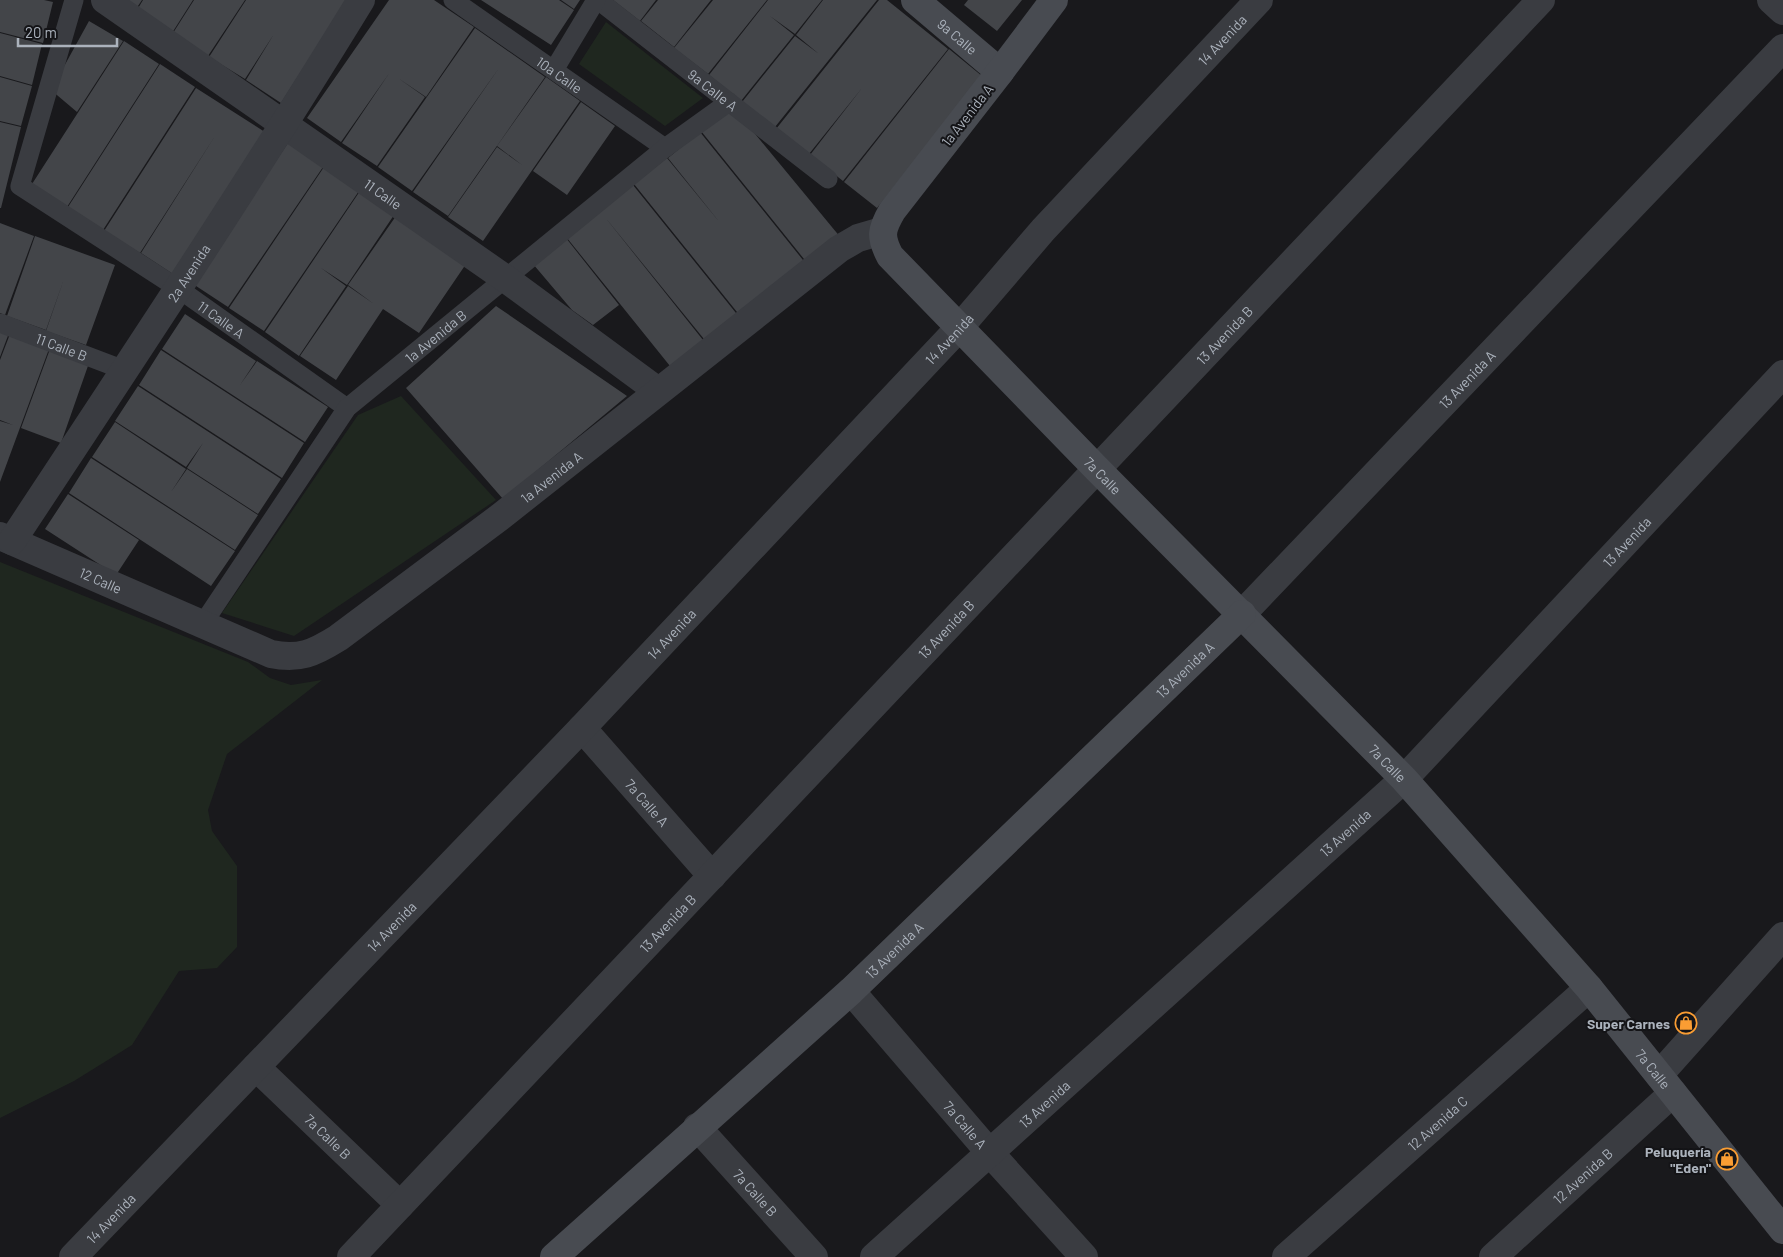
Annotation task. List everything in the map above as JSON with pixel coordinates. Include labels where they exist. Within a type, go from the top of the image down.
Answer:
[{"type":"main road","name":"9a Calle","points":[[915,0],[1000,72]]},
{"type":"main road","name":"1a Avenida A","points":[[882,231],[898,202],[1054,0]]},
{"type":"main road","points":[[882,231],[884,242],[896,263],[959,328]]},
{"type":"main road","name":"7a Calle","points":[[959,328],[1404,779],[1589,988],[1783,1230]]},
{"type":"main road","name":"13 Avenida A","points":[[554,1257],[851,991],[1242,614]]},
{"type":"street","name":"11 Calle","points":[[105,0],[506,279],[658,392]]},
{"type":"street","name":"2a Avenida","points":[[6,539],[179,289],[285,125],[361,0]]},
{"type":"street","name":"14 Avenida","points":[[73,1257],[582,728],[959,328],[1043,230],[1258,0]]},
{"type":"street","name":"13 Avenida B","points":[[351,1257],[1542,0]]},
{"type":"street","points":[[1771,0],[1783,11]]},
{"type":"street","name":"13 Avenida A","points":[[1242,614],[1783,48]]},
{"type":"street","name":"1a Avenida A","points":[[202,625],[271,654],[284,656],[308,654],[319,650],[338,638],[500,516],[839,249],[858,238],[882,231]]},
{"type":"street","name":"13 Avenida","points":[[874,1257],[1404,779],[1783,374]]},
{"type":"street","name":"12 Calle","points":[[6,539],[202,625]]},
{"type":"street","name":"7a Calle A","points":[[582,728],[712,876]]},
{"type":"street","name":"12 Avenida B","points":[[1492,1257],[1666,1084],[1783,936]]},
{"type":"street","name":"12 Avenida C","points":[[1286,1257],[1589,988]]},
{"type":"street","name":"7a Calle A","points":[[851,991],[990,1153],[1084,1257]]},
{"type":"street","name":"7a Calle B","points":[[256,1067],[400,1205]]},
{"type":"street","name":"7a Calle B","points":[[697,1127],[814,1257]]},
{"type":"lane","name":"11 Calle A","points":[[74,0],[20,186],[179,289],[347,408]]},
{"type":"lane","name":"10a Calle","points":[[453,0],[665,148]]},
{"type":"lane","points":[[554,70],[597,0]]},
{"type":"lane","name":"9a Calle A","points":[[597,0],[828,179]]},
{"type":"lane","name":"1a Avenida B","points":[[202,625],[347,408],[665,148],[729,102]]},
{"type":"lane","name":"11 Calle B","points":[[0,323],[124,370]]},
{"type":"shaded area","points":[[606,22],[703,98],[665,126],[579,64]]},
{"type":"shaded area","points":[[401,396],[496,500],[294,636],[222,613],[358,415]]},
{"type":"shaded area","points":[[0,562],[248,662],[270,678],[291,685],[322,680],[227,754],[208,810],[212,831],[237,866],[237,947],[217,968],[179,971],[132,1045],[74,1081],[0,1118]]},
{"type":"building","points":[[0,0],[44,0],[53,2],[43,43],[0,32]]},
{"type":"building","points":[[121,0],[142,0],[136,9]]},
{"type":"building","points":[[143,0],[193,0],[172,33],[137,10]]},
{"type":"building","points":[[194,0],[245,0],[208,56],[173,33]]},
{"type":"building","points":[[246,0],[347,0],[281,103],[246,80],[274,34],[245,79],[209,57]]},
{"type":"building","points":[[389,0],[434,0],[474,27],[426,97],[398,78],[425,97],[377,166],[342,143],[390,72],[341,142],[307,118]]},
{"type":"building","points":[[481,0],[559,0],[574,10],[551,45]]},
{"type":"building","points":[[561,0],[580,0],[574,9]]},
{"type":"building","points":[[613,0],[656,0],[640,21]]},
{"type":"building","points":[[658,0],[711,0],[674,47],[641,21]]},
{"type":"building","points":[[713,0],[767,0],[708,74],[674,48]]},
{"type":"building","points":[[768,0],[822,0],[795,34],[770,16],[794,35],[741,101],[709,75]]},
{"type":"building","points":[[823,0],[877,0],[775,127],[742,102],[795,36],[819,54],[796,35]]},
{"type":"building","points":[[879,0],[887,0],[948,49],[843,181],[810,155],[862,88],[809,154],[776,129]]},
{"type":"building","points":[[968,0],[1022,0],[997,31],[964,5]]},
{"type":"building","points":[[89,21],[123,41],[77,112],[51,90]]},
{"type":"building","points":[[475,28],[545,77],[448,216],[413,192],[499,68],[412,191],[378,167]]},
{"type":"building","points":[[0,33],[42,44],[32,85],[0,76]]},
{"type":"building","points":[[124,41],[159,64],[67,207],[32,184]]},
{"type":"building","points":[[949,49],[982,76],[877,208],[844,182]]},
{"type":"building","points":[[160,64],[195,87],[103,230],[68,207]]},
{"type":"building","points":[[0,77],[32,86],[21,126],[0,121]]},
{"type":"building","points":[[546,77],[580,101],[483,241],[448,217],[497,147],[522,165],[497,146]]},
{"type":"building","points":[[196,88],[268,134],[176,276],[141,253],[215,136],[140,253],[104,231]]},
{"type":"building","points":[[581,102],[615,126],[567,195],[533,171]]},
{"type":"building","points":[[729,108],[742,118],[841,238],[808,264],[701,131]]},
{"type":"building","points":[[0,122],[21,127],[1,208],[0,208]]},
{"type":"building","points":[[700,132],[807,265],[741,317],[634,184],[667,158],[721,224],[668,158]]},
{"type":"building","points":[[288,143],[323,167],[228,307],[193,284]]},
{"type":"building","points":[[324,167],[359,191],[264,331],[229,308]]},
{"type":"building","points":[[633,185],[740,318],[708,344],[604,216],[707,345],[674,371],[567,238]]},
{"type":"building","points":[[360,191],[394,215],[347,285],[321,268],[346,286],[299,356],[265,332]]},
{"type":"building","points":[[396,216],[466,264],[419,333],[383,309],[336,380],[300,356],[348,286],[374,304],[348,285]]},
{"type":"building","points":[[0,223],[34,236],[5,315],[0,313]]},
{"type":"building","points":[[35,236],[115,265],[86,345],[46,331],[64,279],[46,330],[7,316]]},
{"type":"building","points":[[566,238],[619,305],[593,325],[572,310],[533,264]]},
{"type":"building","points":[[496,306],[627,396],[503,499],[406,388]]},
{"type":"building","points":[[185,314],[256,361],[240,385],[257,361],[328,407],[305,442],[162,349]]},
{"type":"building","points":[[0,330],[9,333],[0,357]]},
{"type":"building","points":[[10,334],[49,349],[0,482],[0,421],[13,425],[0,420],[0,360]]},
{"type":"building","points":[[50,349],[89,363],[61,443],[21,428]]},
{"type":"building","points":[[161,350],[304,443],[282,478],[139,385]]},
{"type":"building","points":[[138,386],[281,479],[258,514],[187,468],[203,443],[186,467],[115,421]]},
{"type":"building","points":[[115,422],[186,469],[171,492],[187,469],[258,515],[235,550],[92,457]]},
{"type":"building","points":[[91,458],[235,551],[211,586],[69,493]]},
{"type":"building","points":[[68,494],[139,540],[116,575],[45,529]]},
{"type":"place","name":"Super Carnes","points":[[1686,1023]]},
{"type":"place","name":"Peluquería \"Eden\"","points":[[1727,1159]]}]
